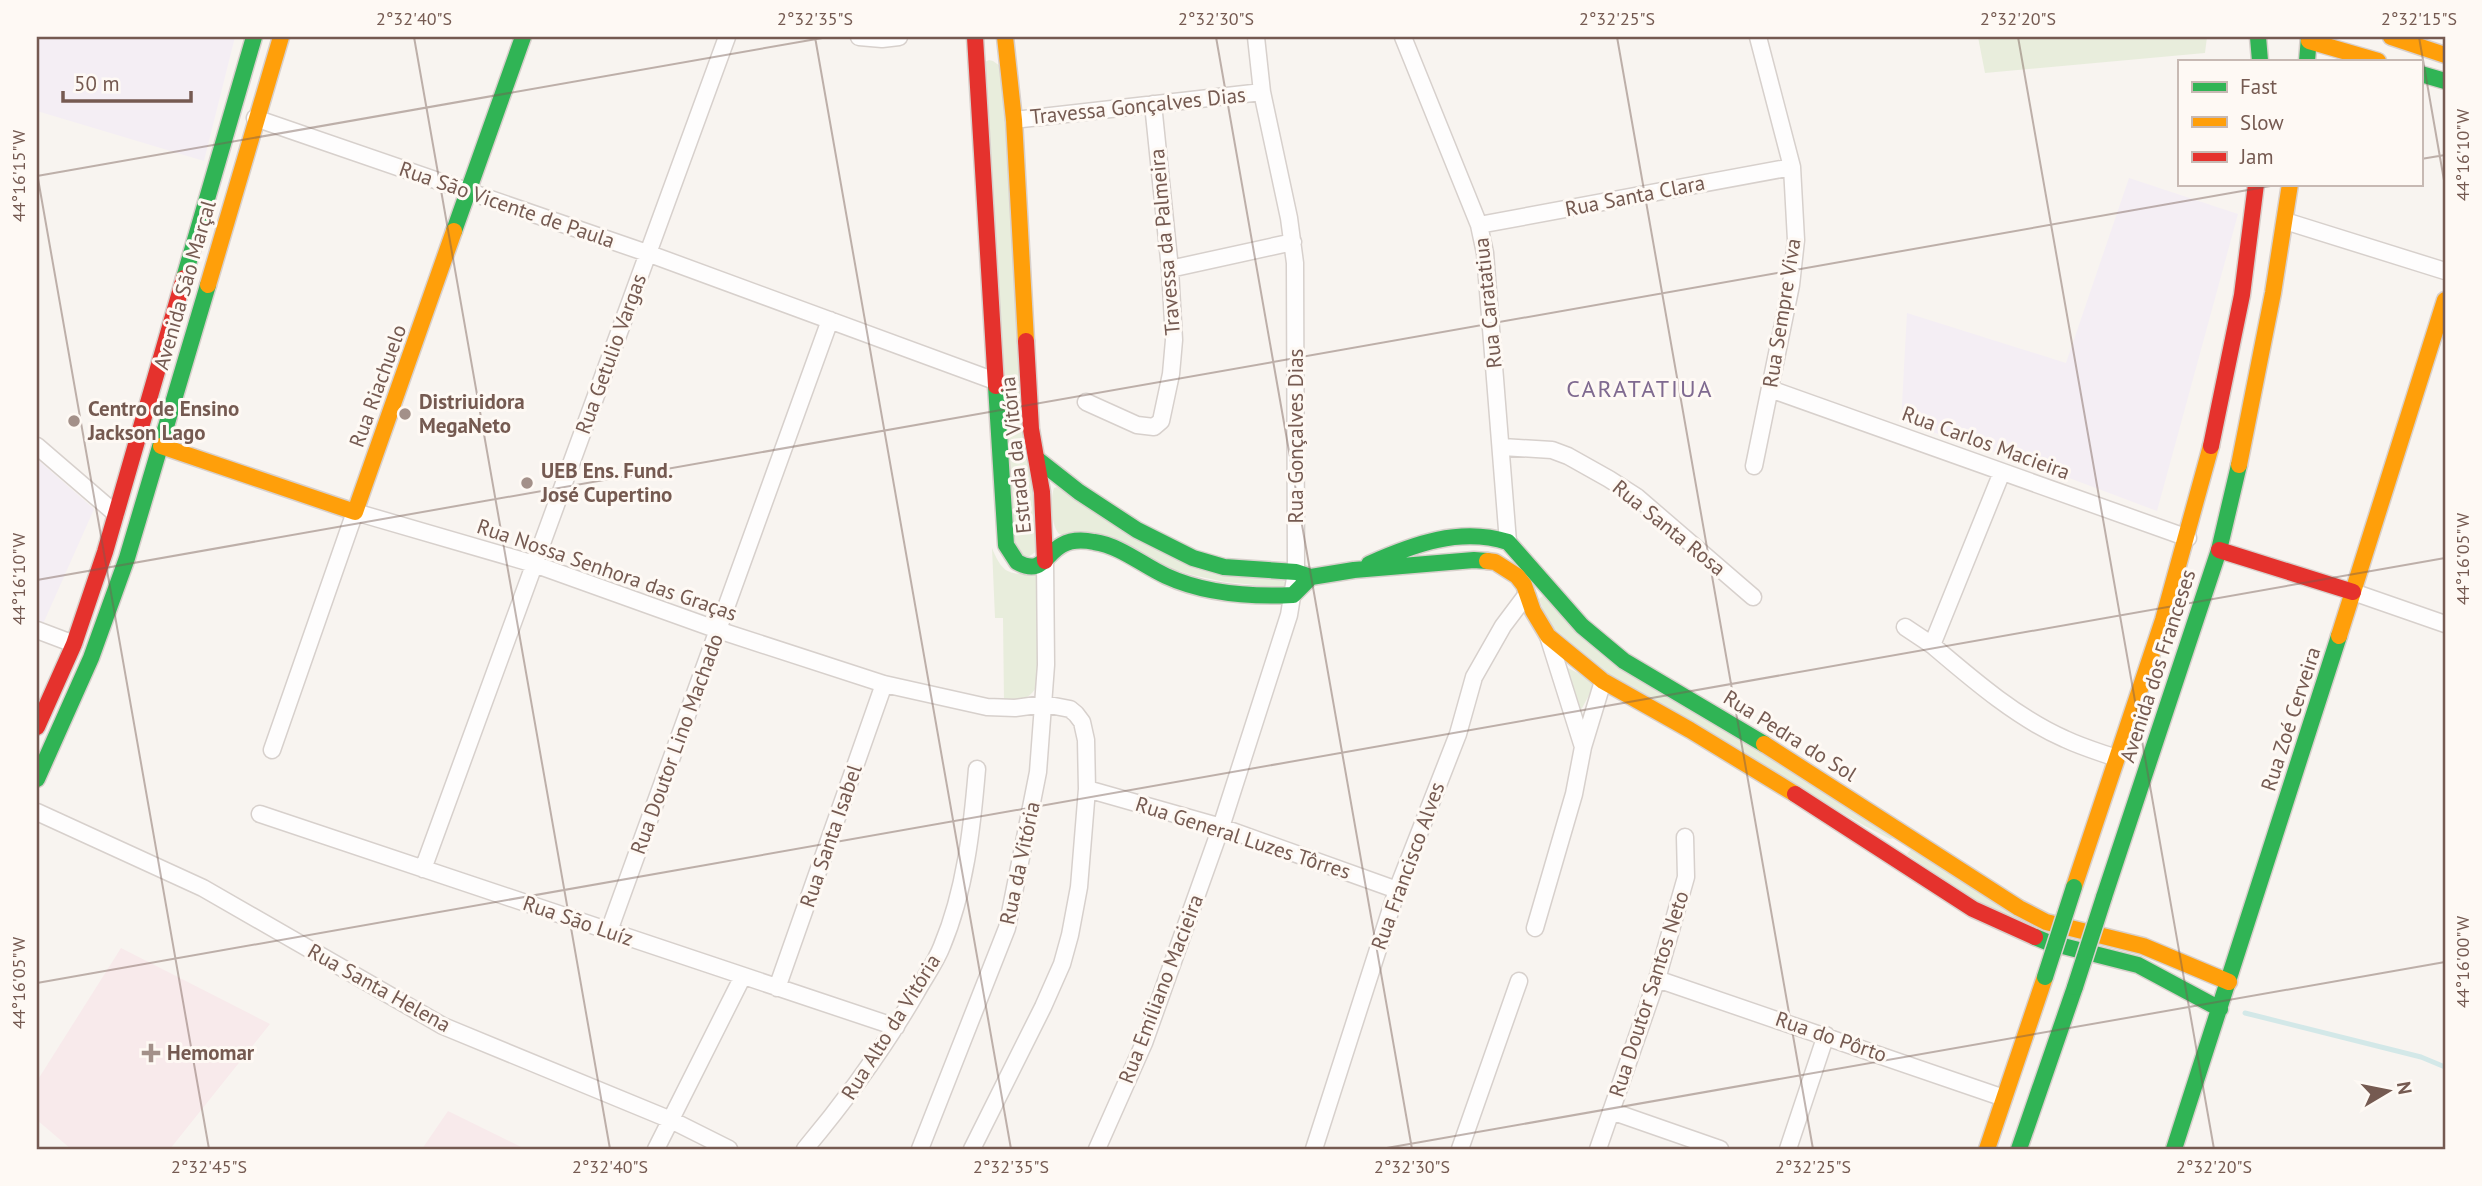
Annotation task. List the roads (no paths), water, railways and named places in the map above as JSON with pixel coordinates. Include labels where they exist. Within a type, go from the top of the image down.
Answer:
[{"type":"street","name":"Avenida São Marçal","points":[[37,727],[74,644],[116,514],[254,37]]},
{"type":"street","name":"Avenida São Marçal","points":[[37,779],[91,658],[127,558],[281,37]]},
{"type":"street","name":"Rua Riachuelo","points":[[272,750],[523,37]]},
{"type":"street","name":"Rua Getulio Vargas","points":[[422,869],[727,37]]},
{"type":"street","points":[[859,37],[899,37]]},
{"type":"street","name":"Estrada da Vitória","points":[[975,37],[1007,553],[1020,565],[1045,561],[1044,513],[1031,429],[1014,120],[1005,37]]},
{"type":"street","name":"Rua Gonçalves Dias","points":[[1221,827],[1289,615],[1293,595],[1303,574],[1293,242],[1262,92],[1256,37]]},
{"type":"street","name":"Rua Caratatiua","points":[[1403,37],[1479,226],[1489,278],[1508,541]]},
{"type":"street","name":"Rua Sempre Viva","points":[[1754,466],[1791,285],[1796,240],[1792,167],[1758,37]]},
{"type":"street","points":[[2259,37],[2260,60]]},
{"type":"street","points":[[2391,37],[2445,55]]},
{"type":"street","points":[[2301,60],[2306,38]]},
{"type":"street","points":[[2306,38],[2307,60]]},
{"type":"street","points":[[2306,38],[2375,60]]},
{"type":"street","points":[[2422,74],[2445,81]]},
{"type":"street","name":"Travessa Gonçalves Dias","points":[[1014,120],[1262,92]]},
{"type":"street","name":"Travessa da Palmeira","points":[[1086,402],[1137,425],[1154,427],[1159,424],[1171,374],[1174,340],[1170,269],[1153,104]]},
{"type":"street","name":"Rua São Vicente de Paula","points":[[255,118],[648,253],[995,381]]},
{"type":"street","name":"Rua Santa Clara","points":[[1479,226],[1792,167]]},
{"type":"street","name":"Avenida dos Franceses","points":[[1987,1149],[2188,538],[2216,427],[2239,312],[2256,186]]},
{"type":"street","name":"Avenida dos Franceses","points":[[2019,1149],[2219,550],[2242,454],[2290,186]]},
{"type":"street","points":[[2284,221],[2445,271]]},
{"type":"street","points":[[1170,269],[1293,242]]},
{"type":"street","name":"Rua Zoé Cerveira","points":[[2174,1149],[2445,300]]},
{"type":"street","name":"Rua Doutor Lino Machado","points":[[609,931],[830,320]]},
{"type":"street","name":"Rua Carlos Macieira","points":[[1770,388],[2188,538]]},
{"type":"street","points":[[37,446],[116,514]]},
{"type":"street","name":"Rua Nossa Senhora das Graças","points":[[161,446],[355,512],[534,564],[718,630],[884,684],[987,707],[1015,708],[1044,704]]},
{"type":"street","name":"Rua Santa Rosa","points":[[1502,447],[1552,450],[1609,479],[1637,497],[1753,597]]},
{"type":"street","name":"Rua Pedra do Sol","points":[[1037,459],[1079,492],[1137,530],[1176,551],[1224,567],[1303,574],[1482,560],[1523,571],[1618,657],[1740,728],[2033,916],[2143,946],[2229,982]]},
{"type":"street","points":[[1932,645],[2002,472]]},
{"type":"street","name":"Rua Pedra do Sol","points":[[1354,570],[1402,549],[1431,541],[1479,536],[1508,541],[1523,571],[1533,611],[1548,636],[1603,681],[1690,730],[1973,909],[2047,942],[2138,965],[2220,1009]]},
{"type":"street","points":[[1045,561],[1059,546],[1090,541],[1115,548],[1185,583],[1265,596],[1293,595]]},
{"type":"street","points":[[2219,550],[2445,624]]},
{"type":"street","name":"Rua da Vitória","points":[[920,1149],[1007,928],[1038,772],[1046,665],[1045,561]]},
{"type":"street","name":"Rua Francisco Alves","points":[[1314,1149],[1397,890],[1458,734],[1474,677],[1503,626],[1527,594]]},
{"type":"street","points":[[1905,627],[1932,645],[1974,681],[2043,728],[2064,739],[2116,758]]},
{"type":"street","points":[[37,630],[74,644]]},
{"type":"street","points":[[1548,636],[1583,747]]},
{"type":"street","points":[[1535,928],[1603,681]]},
{"type":"street","name":"Rua Santa Isabel","points":[[777,988],[884,684]]},
{"type":"street","points":[[972,1149],[1062,964],[1076,907],[1087,789],[1086,740],[1082,722],[1070,709],[1044,704]]},
{"type":"street","name":"Rua Alto da Vitória","points":[[805,1149],[842,1105],[896,1027],[942,947],[971,835],[977,769]]},
{"type":"street","name":"Rua General Luzes Tôrres","points":[[1087,789],[1221,827],[1397,890]]},
{"type":"street","name":"Rua Santa Helena","points":[[37,812],[203,888],[443,1026],[671,1120],[729,1149]]},
{"type":"street","name":"Rua São Luíz","points":[[260,814],[896,1027]]},
{"type":"street","name":"Rua Emíliano Macieira","points":[[1097,1149],[1144,1042],[1221,827]]},
{"type":"street","points":[[1861,836],[1874,837],[1895,849],[1904,845],[1906,834]]},
{"type":"street","name":"Rua Doutor Santos Neto","points":[[1598,1149],[1657,979],[1686,877],[1685,837]]},
{"type":"street","points":[[656,1149],[743,976]]},
{"type":"street","name":"Rua do Pôrto","points":[[1657,979],[2004,1098]]},
{"type":"street","points":[[1460,1149],[1519,981]]},
{"type":"street","points":[[1788,1149],[1826,1035]]},
{"type":"street","points":[[1611,1111],[1720,1149]]},
{"type":"waterway","points":[[2245,1013],[2421,1057],[2445,1067]]},
{"type":"place","name":"Distriuidora MegaNeto","points":[[405,414]]},
{"type":"place","name":"Centro de Ensino Jackson Lago","points":[[74,421]]},
{"type":"place","name":"UEB Ens. Fund. José Cupertino","points":[[527,483]]},
{"type":"place","name":"Hemomar","points":[[151,1053]]},
{"type":"district","name":"CARATATIUA","points":[[1640,389]]}]
